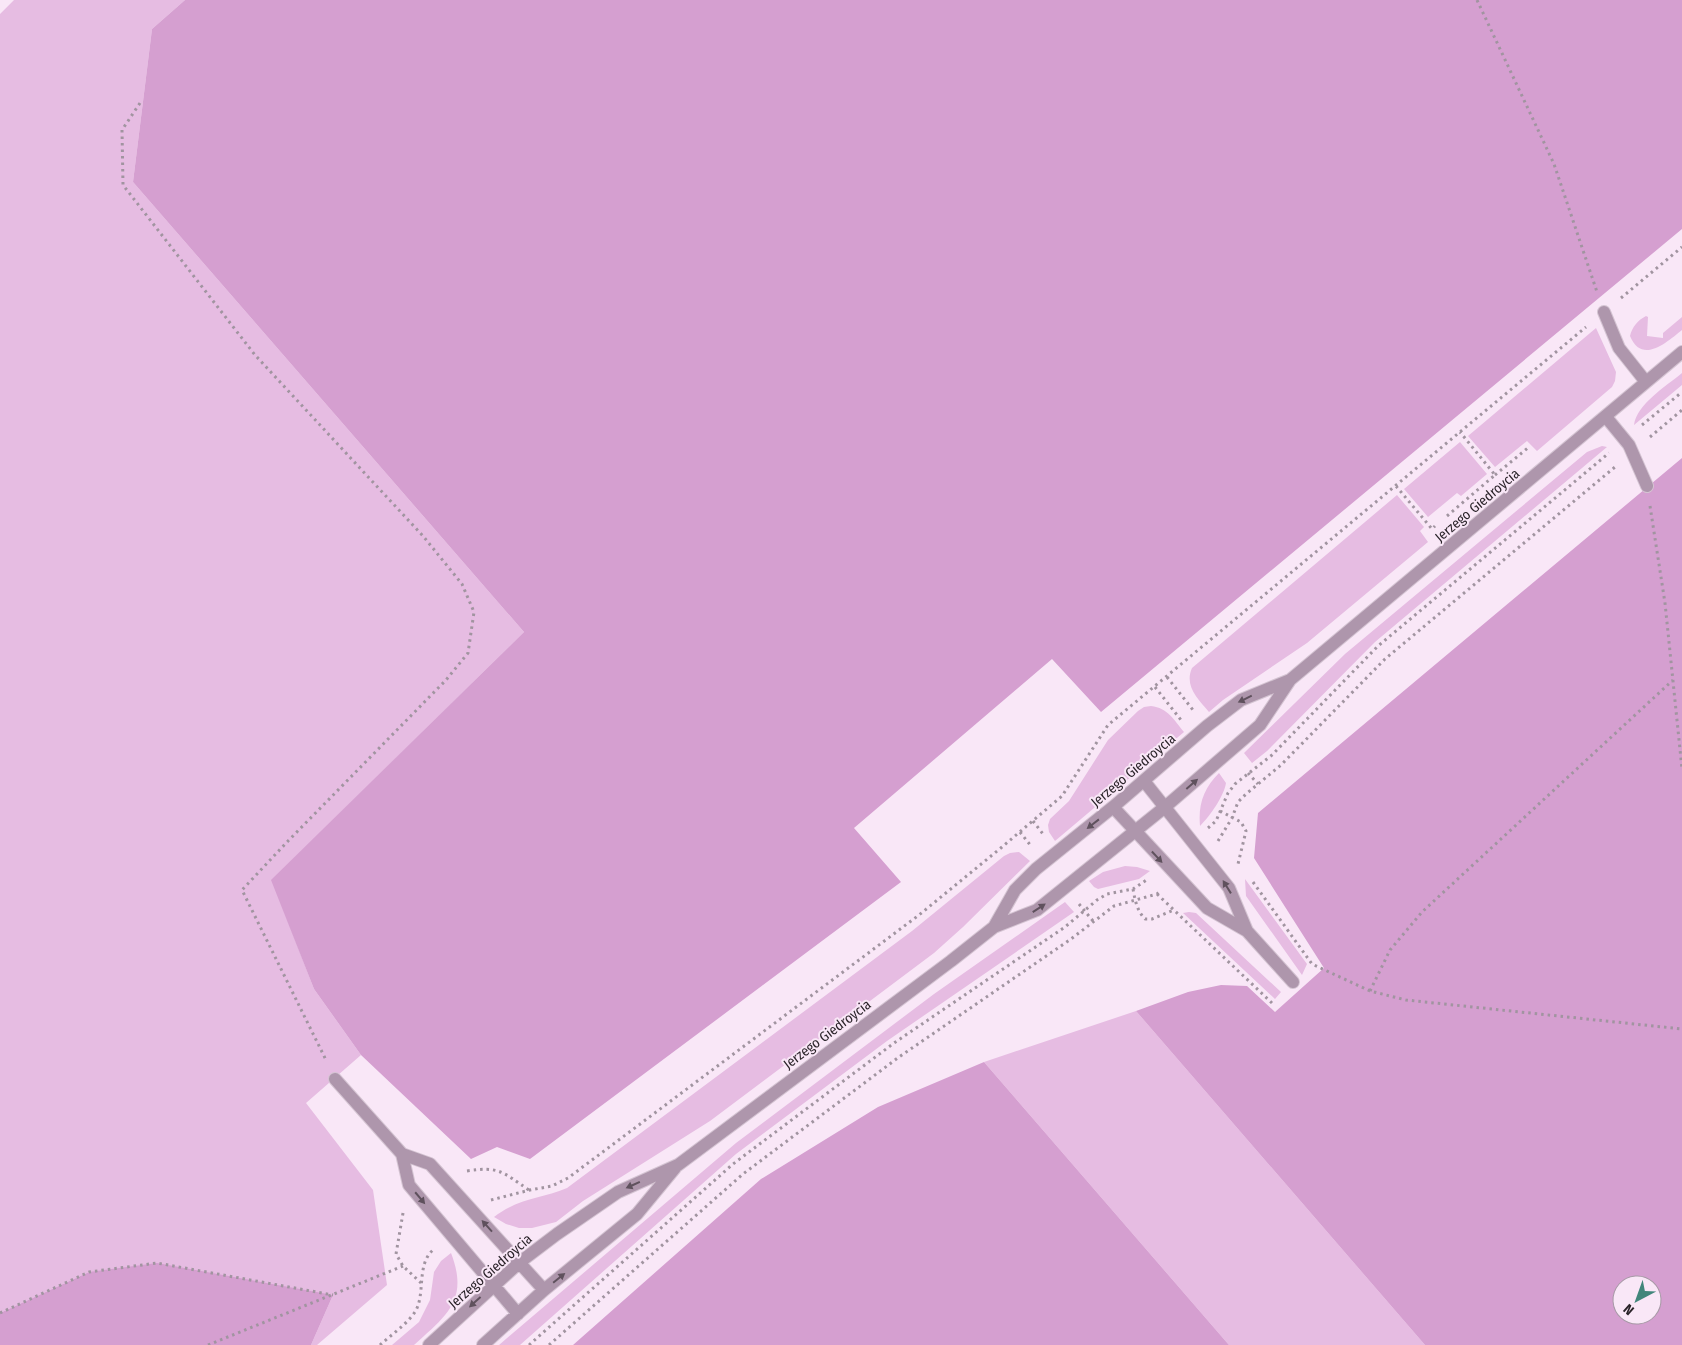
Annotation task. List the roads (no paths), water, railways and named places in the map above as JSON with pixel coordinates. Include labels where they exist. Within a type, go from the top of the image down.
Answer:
[{"type":"street","points":[[1604,312],[1618,348],[1646,382]]},
{"type":"street","name":"Jerzego Giedroycia","points":[[428,1345],[520,1262],[557,1234],[618,1192],[678,1165],[994,927],[1036,910],[1165,807],[1260,725],[1290,680],[1682,352]]},
{"type":"street","points":[[1606,416],[1625,440],[1647,486]]},
{"type":"street","name":"Jerzego Giedroycia","points":[[994,927],[1015,890],[1036,869],[1113,807],[1207,726],[1241,700],[1290,680]]},
{"type":"street","points":[[1144,781],[1229,888],[1247,931]]},
{"type":"street","points":[[1113,807],[1206,908],[1247,931],[1293,982]]},
{"type":"street","points":[[335,1079],[402,1154],[430,1164],[544,1290]]},
{"type":"street","points":[[402,1154],[409,1185],[518,1314]]},
{"type":"street","name":"Jerzego Giedroycia","points":[[483,1345],[544,1290],[637,1214],[678,1165]]}]
